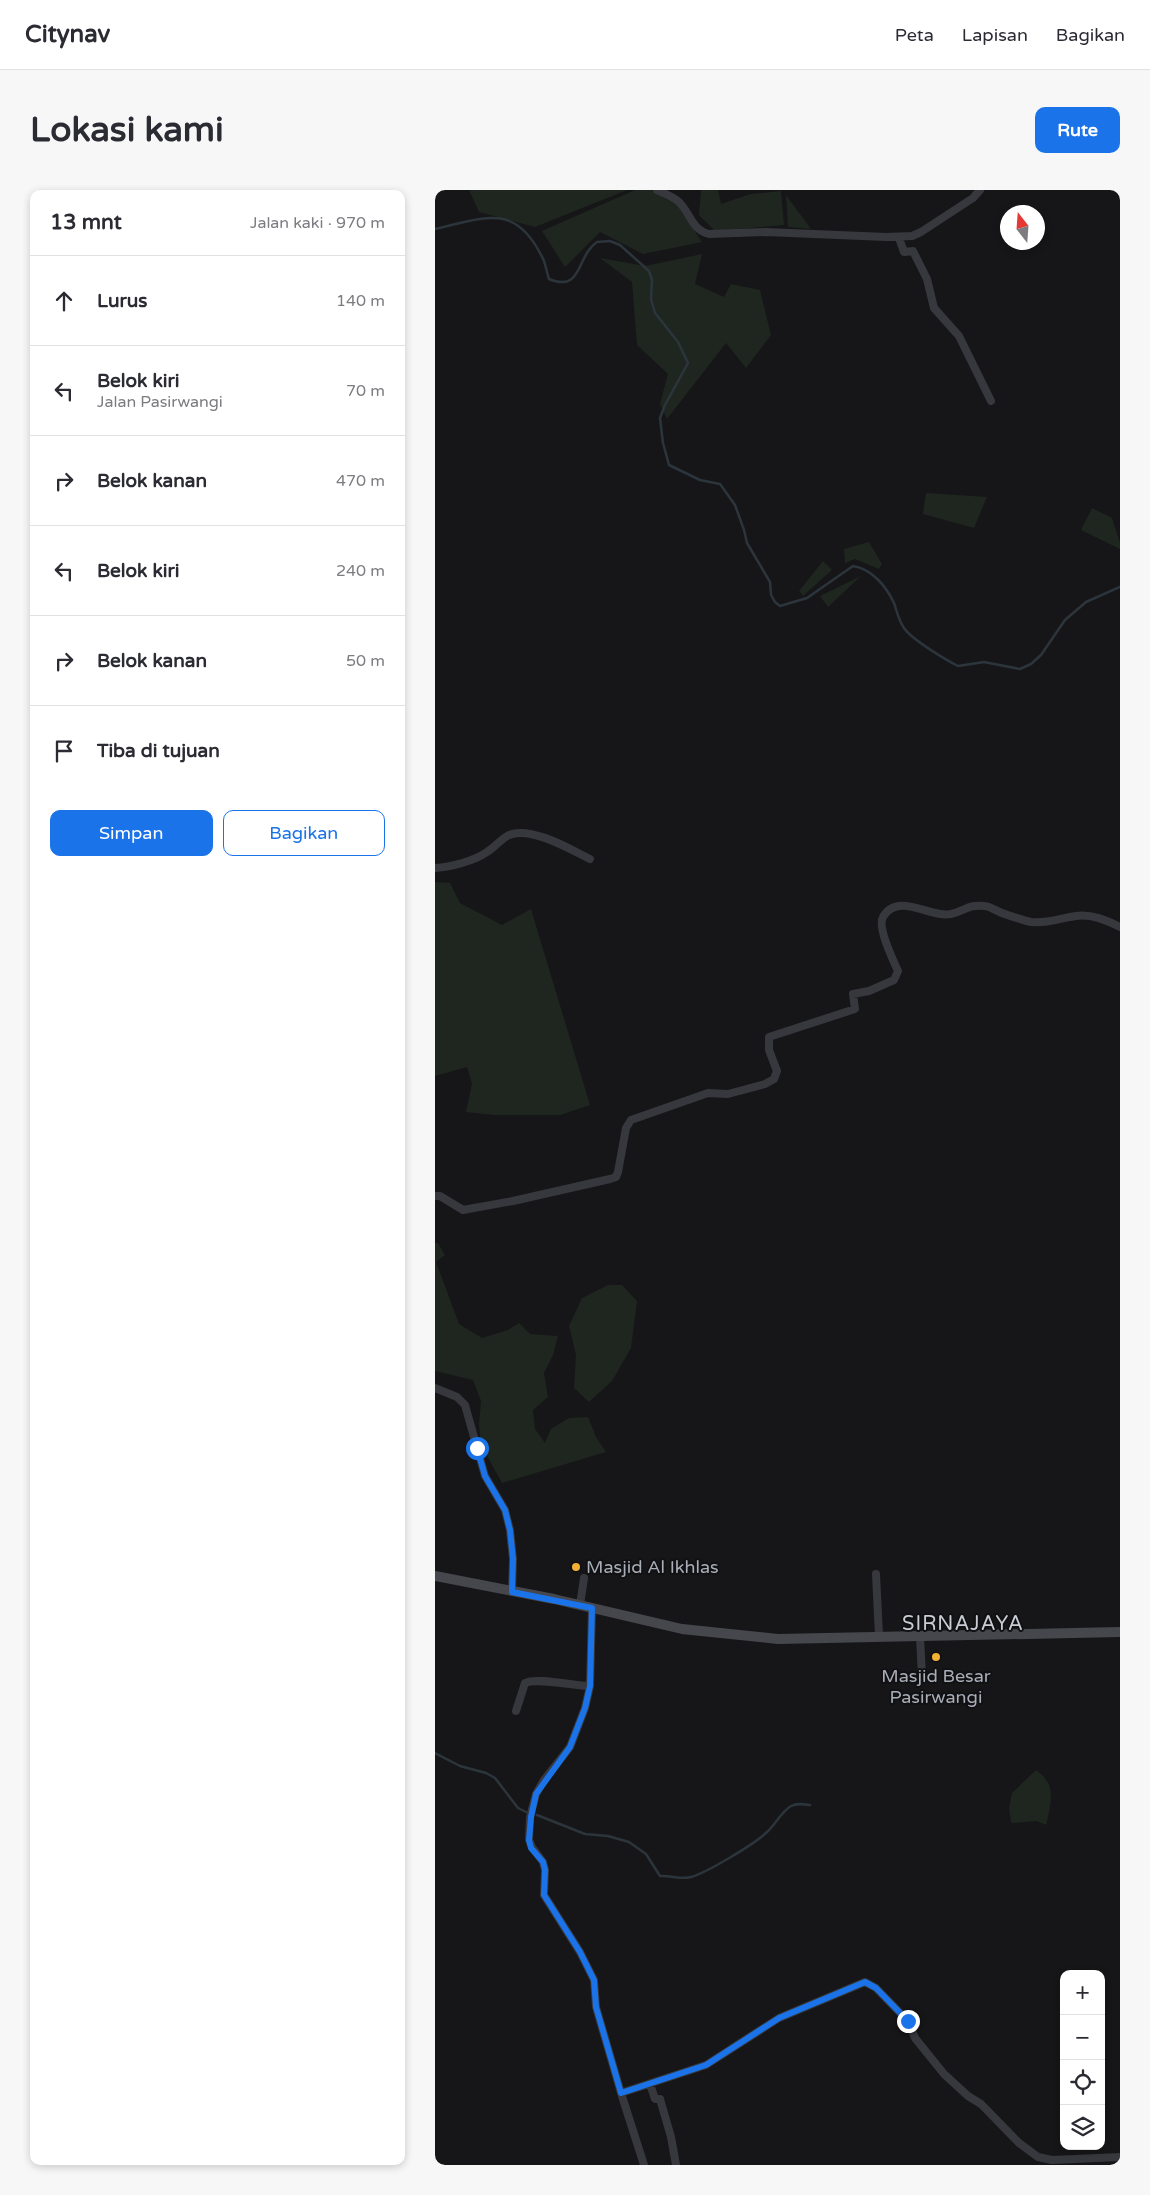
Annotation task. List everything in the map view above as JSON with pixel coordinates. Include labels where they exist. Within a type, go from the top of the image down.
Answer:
[{"type":"street","points":[[657,190],[678,201],[695,227],[701,232],[709,234],[766,232],[899,238],[921,232],[973,198],[980,190]]},
{"type":"street","points":[[899,238],[904,252],[913,251],[927,279],[933,308],[959,336],[991,401]]},
{"type":"street","points":[[435,868],[449,866],[481,855],[506,837],[519,833],[562,844],[589,860]]},
{"type":"street","points":[[435,1196],[440,1196],[463,1210],[513,1201],[616,1177],[625,1128],[631,1120],[708,1092],[728,1094],[765,1084],[773,1079],[777,1071],[769,1050],[769,1037],[855,1009],[853,994],[894,980],[898,971],[883,931],[882,922],[884,916],[893,908],[904,906],[917,907],[950,915],[968,906],[985,906],[1029,922],[1043,923],[1087,916],[1098,918],[1120,927]]},
{"type":"street","points":[[435,1388],[457,1396],[465,1405],[485,1476],[505,1510],[511,1538],[512,1592]]},
{"type":"street","points":[[877,1574],[879,1636]]},
{"type":"street","points":[[435,1576],[580,1605],[682,1629],[753,1637],[778,1639],[1120,1632]]},
{"type":"street","points":[[580,1605],[584,1578]]},
{"type":"street","points":[[592,1608],[590,1686],[585,1708],[570,1747],[536,1794],[529,1823],[529,1840],[531,1848],[543,1862],[545,1870],[544,1895],[580,1952],[594,1980],[596,2007],[644,2165]]},
{"type":"street","points":[[920,1636],[922,1677]]},
{"type":"street","points":[[516,1711],[525,1683],[528,1681],[538,1680],[574,1686],[590,1686]]},
{"type":"street","points":[[621,2093],[706,2065],[779,2018],[865,1982],[876,1988],[908,2021],[915,2038],[944,2074],[968,2096],[981,2104],[1019,2143],[1038,2157],[1052,2160],[1120,2157]]},
{"type":"street","points":[[650,2084],[655,2099],[660,2100],[667,2120],[676,2165]]},
{"type":"shaded area","points":[[469,190],[627,190],[535,227],[479,212]]},
{"type":"shaded area","points":[[635,190],[651,190],[678,206],[702,242],[643,254],[600,232],[565,267],[542,231]]},
{"type":"shaded area","points":[[701,190],[718,190],[721,204],[751,194],[781,191],[784,225],[715,231],[699,215]]},
{"type":"shaded area","points":[[786,195],[811,229],[788,227]]},
{"type":"shaded area","points":[[702,254],[695,284],[724,297],[731,284],[760,290],[771,335],[746,368],[726,343],[667,419],[660,404],[668,374],[637,345],[632,282],[600,258],[645,266]]},
{"type":"shaded area","points":[[926,493],[987,497],[974,528],[923,514]]},
{"type":"shaded area","points":[[1092,508],[1112,518],[1120,549],[1081,530]]},
{"type":"shaded area","points":[[869,542],[882,564],[879,569],[855,559],[845,563],[844,549]]},
{"type":"shaded area","points":[[823,561],[832,570],[803,596],[799,591]]},
{"type":"shaded area","points":[[861,576],[828,607],[820,596]]},
{"type":"shaded area","points":[[435,882],[450,883],[460,903],[502,925],[531,909],[590,1105],[560,1115],[494,1115],[466,1112],[472,1084],[467,1067],[435,1076]]},
{"type":"shaded area","points":[[435,1243],[438,1243],[445,1255],[436,1262],[459,1324],[482,1338],[508,1330],[519,1323],[530,1334],[558,1336],[553,1355],[544,1373],[548,1397],[533,1410],[535,1429],[545,1443],[551,1429],[569,1418],[588,1417],[596,1437],[606,1452],[502,1483],[481,1445],[479,1424],[481,1401],[473,1380],[435,1371]]},
{"type":"shaded area","points":[[608,1285],[622,1285],[637,1301],[631,1348],[612,1381],[589,1402],[574,1388],[576,1355],[569,1326],[582,1298]]},
{"type":"shaded area","points":[[1036,1770],[1043,1776],[1050,1787],[1051,1800],[1046,1825],[1037,1821],[1013,1823],[1011,1822],[1009,1808],[1012,1793]]},
{"type":"waterway","points":[[435,229],[485,218],[499,218],[511,222],[523,229],[534,242],[544,261],[549,279],[560,282],[568,281],[574,277],[590,248],[597,242],[610,241],[620,245],[649,271],[652,280],[651,299],[655,313],[678,342],[688,363],[660,418],[663,443],[669,465],[700,480],[720,484],[735,505],[747,543],[770,582],[771,595],[780,606],[807,598],[853,566],[866,571],[878,579],[894,603],[904,628],[937,654],[958,666],[984,662],[1020,669],[1031,664],[1041,655],[1065,620],[1086,602],[1120,587]]},
{"type":"waterway","points":[[435,1753],[460,1766],[486,1773],[495,1778],[518,1808],[526,1812]]},
{"type":"waterway","points":[[537,1815],[585,1834],[608,1836],[629,1842],[646,1854],[660,1876],[683,1878],[708,1870],[752,1844],[767,1832],[791,1806],[798,1804],[810,1805]]},
{"type":"place","name":"Masjid Al Ikhlas","points":[[576,1567]]},
{"type":"place","name":"Masjid Besar Pasirwangi","points":[[936,1657]]},
{"type":"district","name":"SIRNAJAYA","points":[[963,1624]]},
{"type":"route","points":[[477,1448],[485,1476],[505,1510],[510,1530],[513,1559],[512,1592],[592,1608],[592,1662],[590,1686],[585,1708],[570,1747],[544,1780],[536,1794],[529,1830],[529,1840],[531,1848],[543,1862],[545,1870],[544,1895],[580,1952],[594,1980],[596,2007],[621,2093],[635,2090],[706,2065],[779,2018],[865,1982],[876,1988],[908,2021]]}]
